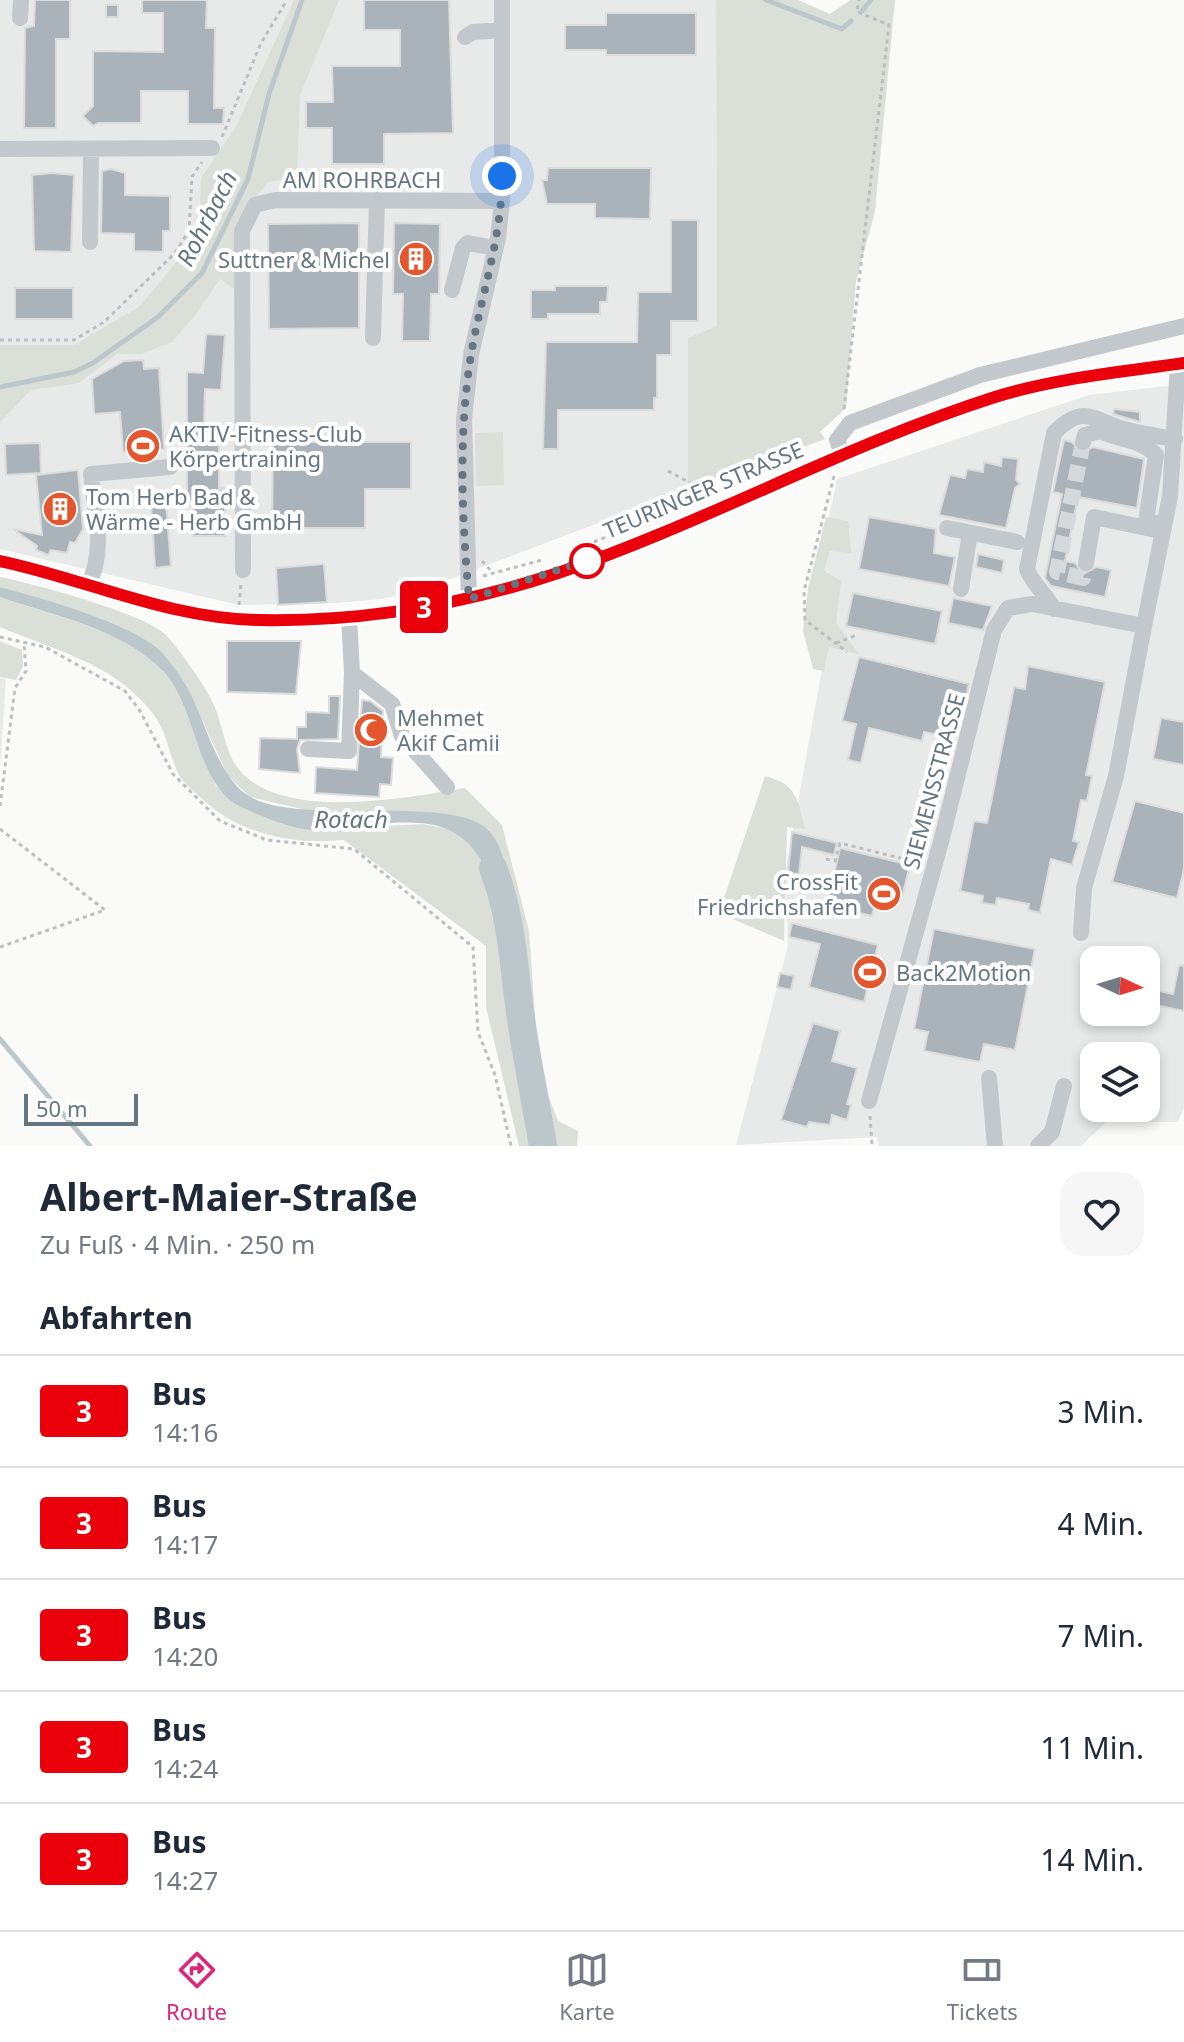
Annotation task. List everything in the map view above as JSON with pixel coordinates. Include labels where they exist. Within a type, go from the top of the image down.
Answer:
[{"type":"street","points":[[20,18],[21,0]]},
{"type":"street","points":[[469,599],[464,420],[471,355],[495,248],[502,201],[502,0]]},
{"type":"street","points":[[465,37],[473,32],[502,30]]},
{"type":"street","points":[[0,149],[212,148]]},
{"type":"street","points":[[90,242],[91,149]]},
{"type":"street","name":"AM ROHRBACH","points":[[243,570],[242,231],[255,205],[275,200],[502,201]]},
{"type":"street","points":[[373,338],[377,200]]},
{"type":"street","points":[[452,290],[463,248],[468,243],[495,248]]},
{"type":"street","points":[[843,455],[837,440],[850,423],[980,375],[1184,327]]},
{"type":"street","points":[[1081,933],[1084,888],[1116,776],[1164,528],[1181,364]]},
{"type":"street","name":"TEURINGER STRASSE","points":[[0,561],[153,604],[240,618],[349,617],[469,599],[561,572],[843,455],[998,396],[1089,375],[1181,364]]},
{"type":"street","points":[[1054,609],[1043,588],[1029,577],[1027,569],[1054,433],[1067,420],[1087,414],[1130,431],[1175,439]]},
{"type":"street","points":[[1083,442],[1085,435],[1100,431],[1116,439],[1146,444],[1156,455],[1146,521],[1164,528]]},
{"type":"street","points":[[88,585],[94,573],[99,543],[91,474],[170,467]]},
{"type":"street","points":[[1086,563],[1094,517],[1164,528]]},
{"type":"street","points":[[947,528],[1017,542]]},
{"type":"street","points":[[961,589],[970,533]]},
{"type":"street","name":"SIEMENSSTRASSE","points":[[869,1101],[994,630],[1008,608],[1032,604],[1144,626]]},
{"type":"street","points":[[308,749],[349,751],[352,673],[349,617]]},
{"type":"street","points":[[352,673],[392,704],[402,736],[447,787]]},
{"type":"street","points":[[989,1078],[995,1146]]},
{"type":"street","points":[[1038,1146],[1052,1132],[1064,1086]]},
{"type":"path","points":[[0,340],[74,340],[104,322],[174,254],[189,231],[192,177],[224,134],[261,43],[287,0]]},
{"type":"path","points":[[842,433],[889,25],[857,12],[859,0]]},
{"type":"path","points":[[668,471],[711,494]]},
{"type":"path","points":[[821,478],[835,471],[804,591],[805,620],[847,652]]},
{"type":"path","points":[[583,546],[739,482]]},
{"type":"path","points":[[467,580],[544,560]]},
{"type":"path","points":[[239,609],[243,570]]},
{"type":"path","points":[[836,643],[857,635]]},
{"type":"path","points":[[0,637],[45,647],[125,691],[140,711],[173,774],[220,821],[267,840],[354,849],[473,947],[478,1032],[495,1075],[511,1146]]},
{"type":"path","points":[[0,806],[6,778],[15,688],[26,671],[24,642]]},
{"type":"path","points":[[0,778],[6,778]]},
{"type":"path","points":[[0,829],[105,910],[0,947]]},
{"type":"path","points":[[921,836],[914,868],[932,872]]},
{"type":"path","points":[[826,859],[835,861],[840,843],[916,862]]},
{"type":"path","points":[[869,1101],[872,1146]]},
{"type":"shaded area","points":[[0,0],[716,0],[717,327],[688,338],[688,489],[427,588],[382,599],[337,603],[239,605],[0,549]]},
{"type":"shaded area","points":[[294,0],[339,0],[300,95],[297,177],[268,182],[245,211],[236,290],[220,279],[172,342],[141,354],[117,354],[79,383],[31,390],[0,422],[0,345],[74,345],[139,307],[199,235],[201,178],[236,127]]},
{"type":"shaded area","points":[[716,0],[798,0],[830,14],[850,0],[895,0],[875,212],[856,281],[846,408],[820,432],[825,439],[688,489],[688,338],[717,326]]},
{"type":"shaded area","points":[[1184,384],[1184,1107],[1178,1122],[1160,1122],[1160,1042],[1080,1042],[1080,1122],[1106,1122],[1081,1146],[879,1146],[877,1137],[736,1145],[788,945],[785,874],[824,658],[805,634],[837,479],[1089,395]]},
{"type":"shaded area","points":[[503,432],[504,485],[476,486],[475,433]]},
{"type":"shaded area","points":[[826,517],[848,521],[851,553],[830,551],[824,571],[841,581],[836,623],[859,654],[829,647],[824,671],[813,669],[803,631],[808,588]]},
{"type":"shaded area","points":[[0,577],[113,609],[154,626],[166,635],[210,697],[231,757],[248,779],[273,792],[304,800],[338,802],[373,801],[465,788],[502,825],[529,931],[539,1071],[558,1121],[578,1131],[577,1146],[519,1146],[486,1007],[486,946],[344,840],[304,841],[265,834],[247,828],[213,808],[180,776],[161,726],[140,699],[126,686],[92,665],[0,627],[0,597],[89,626],[151,659],[166,674],[182,699],[216,786],[311,830],[423,824],[454,830],[480,853],[503,905],[511,901],[489,830],[395,811],[306,810],[250,797],[228,776],[186,685],[121,629],[0,587]]},
{"type":"shaded area","points":[[0,641],[22,650],[23,666],[16,680],[0,677]]},
{"type":"shaded area","points":[[0,678],[6,679],[0,769]]},
{"type":"shaded area","points":[[765,776],[790,789],[798,801],[805,829],[787,827],[784,941],[719,913]]},
{"type":"water","points":[[0,587],[100,618],[158,649],[187,687],[229,776],[249,796],[273,805],[304,809],[414,811],[447,814],[473,821],[491,833],[500,848],[512,902],[502,906],[478,855],[464,839],[448,830],[430,824],[382,823],[310,830],[283,824],[241,807],[226,797],[215,782],[175,687],[148,657],[109,634],[0,597]]},
{"type":"building","points":[[35,0],[70,0],[70,39],[56,39],[56,128],[24,128],[25,28],[34,26]]},
{"type":"building","points":[[142,0],[207,0],[206,28],[215,28],[214,108],[224,108],[223,124],[188,124],[188,91],[141,91],[141,123],[98,123],[93,126],[83,116],[93,106],[93,51],[163,52],[163,13],[142,13]]},
{"type":"building","points":[[364,0],[449,0],[453,133],[384,134],[384,164],[332,164],[332,128],[306,128],[306,102],[333,102],[332,66],[400,66],[400,30],[364,30]]},
{"type":"building","points":[[106,5],[118,5],[118,17],[106,17]]},
{"type":"building","points":[[606,13],[696,13],[696,55],[606,55],[606,50],[565,50],[565,25],[606,25]]},
{"type":"building","points":[[548,168],[651,168],[650,219],[595,218],[595,204],[547,204],[542,180],[547,180]]},
{"type":"building","points":[[111,169],[125,173],[125,195],[170,196],[170,231],[163,231],[163,252],[134,251],[134,234],[101,233],[102,171]]},
{"type":"building","points":[[32,175],[74,175],[71,252],[34,251]]},
{"type":"building","points":[[671,220],[698,220],[698,321],[671,321],[671,355],[657,355],[654,410],[558,410],[558,449],[543,449],[546,342],[637,342],[638,292],[671,292]]},
{"type":"building","points":[[359,223],[359,328],[269,329],[268,224]]},
{"type":"building","name":"Suttner & Michel","points":[[394,223],[440,224],[439,294],[431,294],[430,341],[402,341],[403,294],[393,294]]},
{"type":"building","points":[[555,286],[608,286],[607,302],[600,302],[600,314],[548,314],[548,319],[531,319],[531,290],[555,290]]},
{"type":"building","points":[[15,288],[73,288],[73,319],[15,319]]},
{"type":"building","points":[[206,334],[225,335],[221,390],[205,389],[204,430],[219,430],[219,489],[225,488],[225,536],[193,536],[193,501],[187,501],[187,372],[203,373]]},
{"type":"building","points":[[143,360],[144,369],[159,368],[164,449],[123,452],[120,412],[94,414],[92,379],[124,361]]},
{"type":"building","points":[[1114,409],[1140,412],[1140,422],[1113,414]]},
{"type":"building","points":[[1064,440],[1072,442],[1081,453],[1093,447],[1144,459],[1137,508],[1078,497],[1065,561],[1075,563],[1083,574],[1096,567],[1111,570],[1105,597],[1051,586],[1045,578],[1062,494],[1053,492]]},
{"type":"building","points":[[273,442],[411,442],[411,489],[365,489],[365,528],[272,528]]},
{"type":"building","points":[[40,443],[41,473],[6,475],[5,444]]},
{"type":"building","points":[[1002,457],[1018,459],[1016,480],[1020,484],[1015,488],[1006,528],[939,515],[950,475],[965,478],[967,469],[983,472],[984,462],[1001,466]]},
{"type":"building","name":"Tom Herb Bad & Wärme - Herb GmbH","points":[[78,470],[83,529],[75,543],[70,542],[67,553],[51,550],[48,555],[36,550],[37,546],[13,529],[42,535],[36,475]]},
{"type":"building","points":[[166,502],[171,566],[155,568],[151,503]]},
{"type":"building","points":[[869,517],[936,529],[934,553],[955,557],[949,586],[859,569]]},
{"type":"building","points":[[978,554],[1004,560],[1002,573],[976,567]]},
{"type":"building","points":[[324,564],[327,602],[278,605],[276,568]]},
{"type":"building","points":[[853,593],[942,611],[935,644],[846,626]]},
{"type":"building","points":[[953,598],[992,606],[983,630],[948,623]]},
{"type":"building","points":[[227,641],[301,641],[296,694],[227,692]]},
{"type":"building","points":[[859,657],[969,684],[964,706],[946,702],[938,735],[924,732],[922,741],[869,728],[861,763],[848,760],[856,724],[842,721]]},
{"type":"building","points":[[1028,666],[1105,682],[1086,775],[1092,776],[1087,801],[1081,800],[1073,841],[1079,842],[1072,865],[1051,859],[1040,913],[1028,910],[1029,904],[997,898],[996,905],[982,903],[983,896],[960,891],[974,821],[987,823],[1014,687],[1025,689]]},
{"type":"building","points":[[329,696],[340,696],[338,739],[300,740],[297,749],[300,773],[259,769],[260,738],[297,739],[297,727],[306,727],[306,712],[329,713]]},
{"type":"building","name":"Mehmet Akif Camii","points":[[362,700],[370,701],[383,711],[381,757],[393,758],[391,785],[380,784],[379,797],[315,793],[316,767],[357,770]]},
{"type":"building","points":[[1161,718],[1184,722],[1184,765],[1153,759]]},
{"type":"building","points":[[1135,801],[1184,813],[1184,869],[1177,898],[1112,882]]},
{"type":"building","points":[[792,832],[837,843],[834,855],[802,847],[799,874],[788,873]]},
{"type":"building","points":[[840,848],[910,865],[901,901],[877,896],[872,916],[827,905]]},
{"type":"building","points":[[792,923],[878,945],[864,1002],[809,987],[820,944],[789,937]]},
{"type":"building","points":[[934,929],[1035,949],[1015,1050],[984,1044],[980,1062],[924,1051],[928,1032],[914,1029]]},
{"type":"building","points":[[1179,965],[1184,966],[1184,1011],[1160,1006],[1160,991],[1173,994]]},
{"type":"building","points":[[780,973],[794,976],[791,990],[777,987]]},
{"type":"building","points":[[813,1023],[840,1031],[832,1061],[857,1068],[847,1104],[851,1105],[847,1120],[832,1115],[830,1125],[809,1122],[807,1127],[781,1120]]},
{"type":"waterway","name":"Rohrbach","points":[[0,387],[74,372],[93,363],[158,317],[202,273],[248,179],[269,94],[302,0]]},
{"type":"waterway","points":[[766,0],[842,29],[851,21]]},
{"type":"waterway","points":[[862,11],[871,0]]},
{"type":"waterway","name":"Rotach","points":[[493,868],[509,924],[523,1035],[543,1146]]},
{"type":"waterway","points":[[0,1039],[90,1146]]},
{"type":"tunnel","points":[[1083,442],[1057,572],[1083,578],[1086,563]]},
{"type":"bus line","name":"3","points":[[0,561],[196,613],[255,620],[384,614],[469,599],[561,572],[917,424],[998,396],[1089,375],[1184,363]]},
{"type":"place","name":"Suttner & Michel","points":[[416,259]]},
{"type":"place","name":"AKTIV-Fitness-Club Körpertraining","points":[[143,446]]},
{"type":"place","name":"Tom Herb Bad & Wärme - Herb GmbH","points":[[60,509]]},
{"type":"place","name":"Mehmet Akif Camii","points":[[371,730]]},
{"type":"place","name":"CrossFit Friedrichshafen","points":[[884,894]]},
{"type":"place","name":"Back2Motion","points":[[870,972]]},
{"type":"route","points":[[502,176],[498,238],[471,355],[464,420],[469,599],[561,572],[601,556],[587,561]]}]
